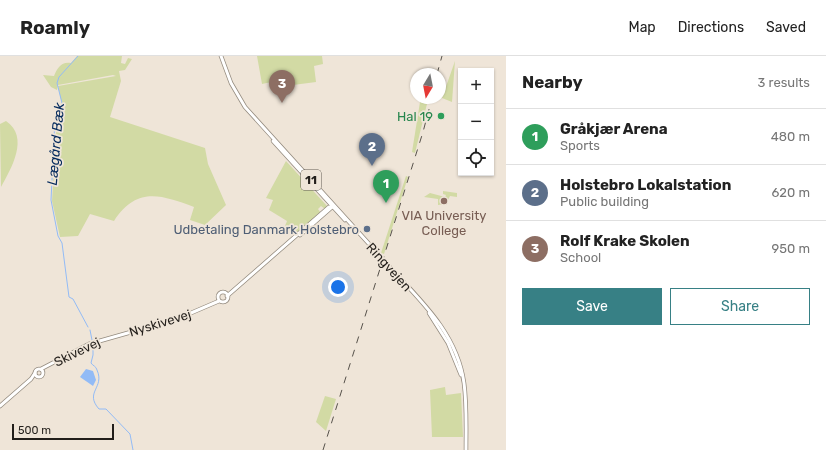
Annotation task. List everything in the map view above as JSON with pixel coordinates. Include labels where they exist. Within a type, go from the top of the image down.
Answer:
[{"type":"main road","name":"Ringvejen","points":[[221,56],[227,76],[238,96],[263,128],[332,207],[358,232]]},
{"type":"main road","name":"Ringvejen","points":[[263,128],[332,201],[421,302],[443,330],[457,363],[462,383],[465,450]]},
{"type":"main road","points":[[227,295],[220,293],[219,300],[225,302],[227,295],[254,275],[332,207]]},
{"type":"main road","name":"Nyskivevej","points":[[107,338],[177,319],[219,300]]},
{"type":"main road","name":"Skivevej","points":[[42,370],[75,350],[107,338]]},
{"type":"main road","points":[[0,406],[36,375],[41,376],[42,370],[36,369],[36,375]]},
{"type":"green space","points":[[77,56],[122,56],[121,63],[125,64],[128,58],[132,59],[125,70],[119,71],[121,81],[110,117],[205,148],[208,164],[226,205],[205,225],[190,220],[194,207],[171,199],[150,196],[132,202],[114,221],[90,214],[78,236],[60,237],[52,201],[57,119],[62,105],[58,86],[116,76],[113,75],[58,85],[57,90],[51,87],[43,75],[54,76],[62,64],[71,63]]},
{"type":"green space","points":[[257,56],[322,56],[323,64],[314,66],[316,82],[293,85],[290,78],[262,84]]},
{"type":"green space","points":[[455,61],[452,102],[446,100],[446,87]]},
{"type":"green space","points":[[420,104],[427,104],[415,153],[412,152]]},
{"type":"green space","points":[[6,121],[13,128],[17,136],[18,144],[13,162],[1,187],[0,124]]},
{"type":"green space","points":[[286,161],[327,206],[325,209],[321,206],[318,209],[321,213],[297,234],[285,226],[287,221],[269,210],[273,200],[266,198]]},
{"type":"green space","points":[[406,176],[408,177],[384,254],[381,253]]},
{"type":"green space","points":[[443,191],[457,193],[457,197],[450,196],[446,204],[438,205],[438,199],[424,197],[430,193],[445,197],[446,195],[443,194]]},
{"type":"green space","points":[[445,387],[446,395],[461,393],[463,437],[432,437],[430,390]]},
{"type":"green space","points":[[325,396],[336,399],[326,431],[316,422]]},
{"type":"water","points":[[86,369],[93,371],[96,380],[93,386],[80,377]]},
{"type":"waterway","name":"Lægård Bæk","points":[[78,56],[59,77],[57,83],[62,103],[55,118],[51,200],[58,236],[62,243],[69,297],[73,299],[88,327]]},
{"type":"waterway","name":"Lægård Bæk","points":[[90,330],[92,340]]},
{"type":"waterway","name":"Lægård Bæk","points":[[93,346],[91,363],[97,369],[99,376],[99,381],[93,398],[99,409],[106,409],[130,434],[133,450]]},
{"type":"railway","points":[[439,68],[442,56]]},
{"type":"railway","points":[[323,450],[423,132],[430,104]]},
{"type":"place","name":"Rolf Krake Skolen","points":[[282,103]]},
{"type":"place","name":"Hal 19","points":[[441,116]]},
{"type":"place","name":"Holstebro Lokalstation","points":[[372,166]]},
{"type":"place","name":"VIA University College","points":[[444,201]]},
{"type":"place","name":"Gråkjær Arena","points":[[386,203]]},
{"type":"place","name":"Udbetaling Danmark Holstebro","points":[[367,229]]}]
